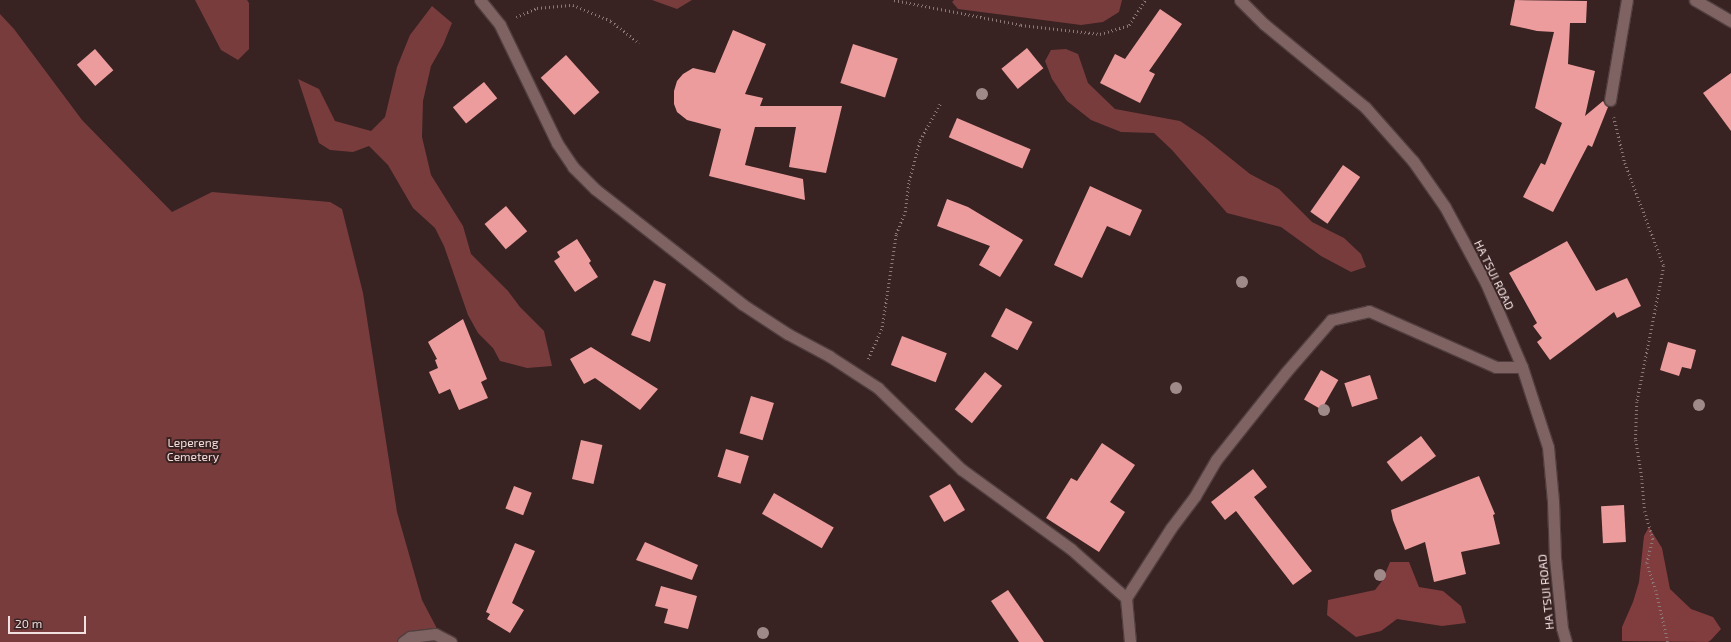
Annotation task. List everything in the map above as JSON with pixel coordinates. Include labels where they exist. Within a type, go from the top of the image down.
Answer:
[{"type":"street","points":[[480,0],[500,25],[557,143],[573,167],[595,189],[742,304],[878,388],[961,469],[1072,549],[1126,598]]},
{"type":"street","name":"HA TSUI ROAD","points":[[1240,0],[1264,24],[1365,107],[1413,160],[1445,207],[1486,283],[1522,367],[1548,447],[1553,501],[1555,558],[1562,628],[1566,642]]},
{"type":"street","points":[[1610,100],[1627,0]]},
{"type":"street","points":[[1695,0],[1731,21]]},
{"type":"street","points":[[1130,642],[1126,598],[1171,528],[1195,496],[1216,460],[1286,372],[1331,320],[1369,311],[1496,367],[1522,367]]},
{"type":"street","points":[[403,642],[410,637],[435,634],[451,642]]},
{"type":"path","points":[[894,0],[1021,25],[1100,34],[1129,25],[1146,0]]},
{"type":"path","points":[[500,25],[537,8],[573,5],[611,21],[639,43]]},
{"type":"path","points":[[1610,100],[1625,163],[1664,266],[1637,402],[1636,440],[1645,511],[1653,539],[1647,563],[1656,590],[1668,642]]},
{"type":"path","points":[[857,375],[872,353],[882,327],[896,234],[905,212],[909,180],[920,140],[940,104]]},
{"type":"green space","points":[[195,0],[247,0],[249,3],[249,49],[238,60],[221,50]]},
{"type":"green space","points":[[652,0],[692,0],[677,9]]},
{"type":"green space","points":[[954,0],[1122,0],[1119,12],[1103,22],[1081,25],[958,9],[952,2]]},
{"type":"green space","points":[[432,6],[452,23],[443,45],[431,66],[423,101],[422,137],[431,175],[463,226],[471,254],[508,291],[520,307],[544,331],[552,366],[527,368],[500,361],[493,348],[478,333],[468,315],[444,246],[435,228],[413,208],[388,165],[369,146],[353,152],[330,150],[319,143],[298,79],[319,89],[335,121],[371,131],[385,117],[397,67],[410,35]]},
{"type":"green space","name":"Lepereng Cemetery","points":[[0,14],[14,29],[82,120],[172,212],[212,192],[330,202],[342,209],[363,293],[397,512],[422,600],[444,642],[0,642]]},
{"type":"green space","points":[[1066,49],[1078,54],[1088,83],[1115,109],[1180,121],[1204,137],[1250,174],[1279,189],[1312,222],[1344,238],[1361,254],[1366,267],[1351,272],[1321,256],[1281,227],[1227,213],[1172,150],[1154,133],[1121,132],[1091,120],[1067,101],[1052,79],[1045,61],[1051,50]]},
{"type":"shaded area","points":[[1649,527],[1662,548],[1670,589],[1691,609],[1713,617],[1721,629],[1708,642],[1622,641],[1622,627],[1633,602],[1639,582],[1644,536]]},
{"type":"shaded area","points":[[1390,562],[1409,562],[1419,587],[1443,591],[1461,606],[1466,623],[1442,626],[1397,619],[1381,631],[1356,637],[1327,615],[1328,600],[1375,590],[1382,581]]},
{"type":"building","points":[[1515,0],[1587,1],[1586,23],[1570,23],[1568,64],[1595,71],[1585,116],[1603,101],[1608,107],[1592,147],[1588,145],[1553,212],[1523,197],[1541,163],[1545,165],[1562,123],[1535,108],[1554,32],[1537,31],[1510,25]]},
{"type":"building","points":[[1160,9],[1182,24],[1149,71],[1155,74],[1140,103],[1100,83],[1115,54],[1125,59]]},
{"type":"building","points":[[733,30],[766,44],[745,94],[763,98],[760,106],[842,106],[826,173],[789,167],[796,127],[755,127],[745,165],[803,179],[805,200],[709,176],[721,129],[687,120],[677,112],[674,104],[674,91],[677,81],[683,74],[693,68],[715,73]]},
{"type":"building","points":[[853,44],[898,59],[885,98],[840,83]]},
{"type":"building","points":[[1027,48],[1043,68],[1018,89],[1001,69]]},
{"type":"building","points":[[95,49],[113,70],[95,86],[77,65]]},
{"type":"building","points":[[566,55],[599,92],[574,115],[541,78]]},
{"type":"building","points":[[1731,73],[1731,131],[1703,93]]},
{"type":"building","points":[[484,82],[497,98],[466,123],[453,107]]},
{"type":"building","points":[[957,118],[1031,149],[1022,169],[949,137]]},
{"type":"building","points":[[1343,165],[1360,177],[1328,224],[1310,212]]},
{"type":"building","points":[[1090,186],[1142,210],[1130,236],[1107,226],[1082,278],[1054,265]]},
{"type":"building","points":[[947,199],[968,207],[1023,240],[1000,277],[979,265],[990,246],[937,226]]},
{"type":"building","points":[[506,206],[527,231],[506,249],[485,224]]},
{"type":"building","points":[[577,239],[591,261],[589,263],[598,277],[575,292],[554,261],[560,257],[557,252]]},
{"type":"building","points":[[1567,241],[1596,291],[1627,278],[1641,306],[1617,318],[1614,312],[1550,360],[1537,342],[1542,338],[1533,326],[1537,323],[1509,273]]},
{"type":"building","points":[[654,280],[666,284],[650,342],[631,335]]},
{"type":"building","points":[[1006,308],[1032,322],[1017,350],[991,336]]},
{"type":"building","points":[[463,319],[487,379],[481,382],[488,398],[459,410],[450,389],[439,394],[429,372],[438,368],[435,360],[437,359],[428,342]]},
{"type":"building","points":[[902,336],[947,353],[936,382],[891,365]]},
{"type":"building","points":[[1668,342],[1696,350],[1691,369],[1682,367],[1679,376],[1660,370]]},
{"type":"building","points":[[591,347],[658,389],[640,410],[595,378],[584,384],[570,359]]},
{"type":"building","points":[[1321,370],[1338,380],[1321,409],[1304,399]]},
{"type":"building","points":[[985,372],[1002,386],[972,423],[955,409]]},
{"type":"building","points":[[1370,375],[1378,399],[1352,407],[1344,383]]},
{"type":"building","points":[[751,396],[774,403],[763,440],[740,433]]},
{"type":"building","points":[[1421,436],[1436,456],[1402,482],[1387,462]]},
{"type":"building","points":[[581,440],[602,445],[593,484],[572,479]]},
{"type":"building","points":[[1102,443],[1135,465],[1110,502],[1125,512],[1099,552],[1046,518],[1071,478],[1077,481]]},
{"type":"building","points":[[726,449],[749,456],[740,484],[718,477]]},
{"type":"building","points":[[1253,469],[1267,487],[1254,497],[1312,571],[1293,585],[1236,511],[1225,520],[1211,502]]},
{"type":"building","points":[[1479,476],[1495,514],[1493,515],[1500,544],[1461,552],[1466,574],[1434,582],[1425,542],[1405,550],[1393,520],[1391,510]]},
{"type":"building","points":[[950,484],[965,510],[944,522],[929,496]]},
{"type":"building","points":[[514,486],[532,493],[523,515],[505,508]]},
{"type":"building","points":[[774,493],[834,528],[822,548],[762,514]]},
{"type":"building","points":[[1624,505],[1626,542],[1603,543],[1601,506]]},
{"type":"building","points":[[645,542],[698,565],[692,580],[636,560]]},
{"type":"building","points":[[515,543],[535,551],[512,603],[524,610],[510,633],[487,619],[490,614],[486,612]]},
{"type":"building","points":[[661,586],[697,596],[688,629],[664,623],[668,609],[655,606]]},
{"type":"building","points":[[1008,590],[1044,642],[1019,642],[991,601]]}]
